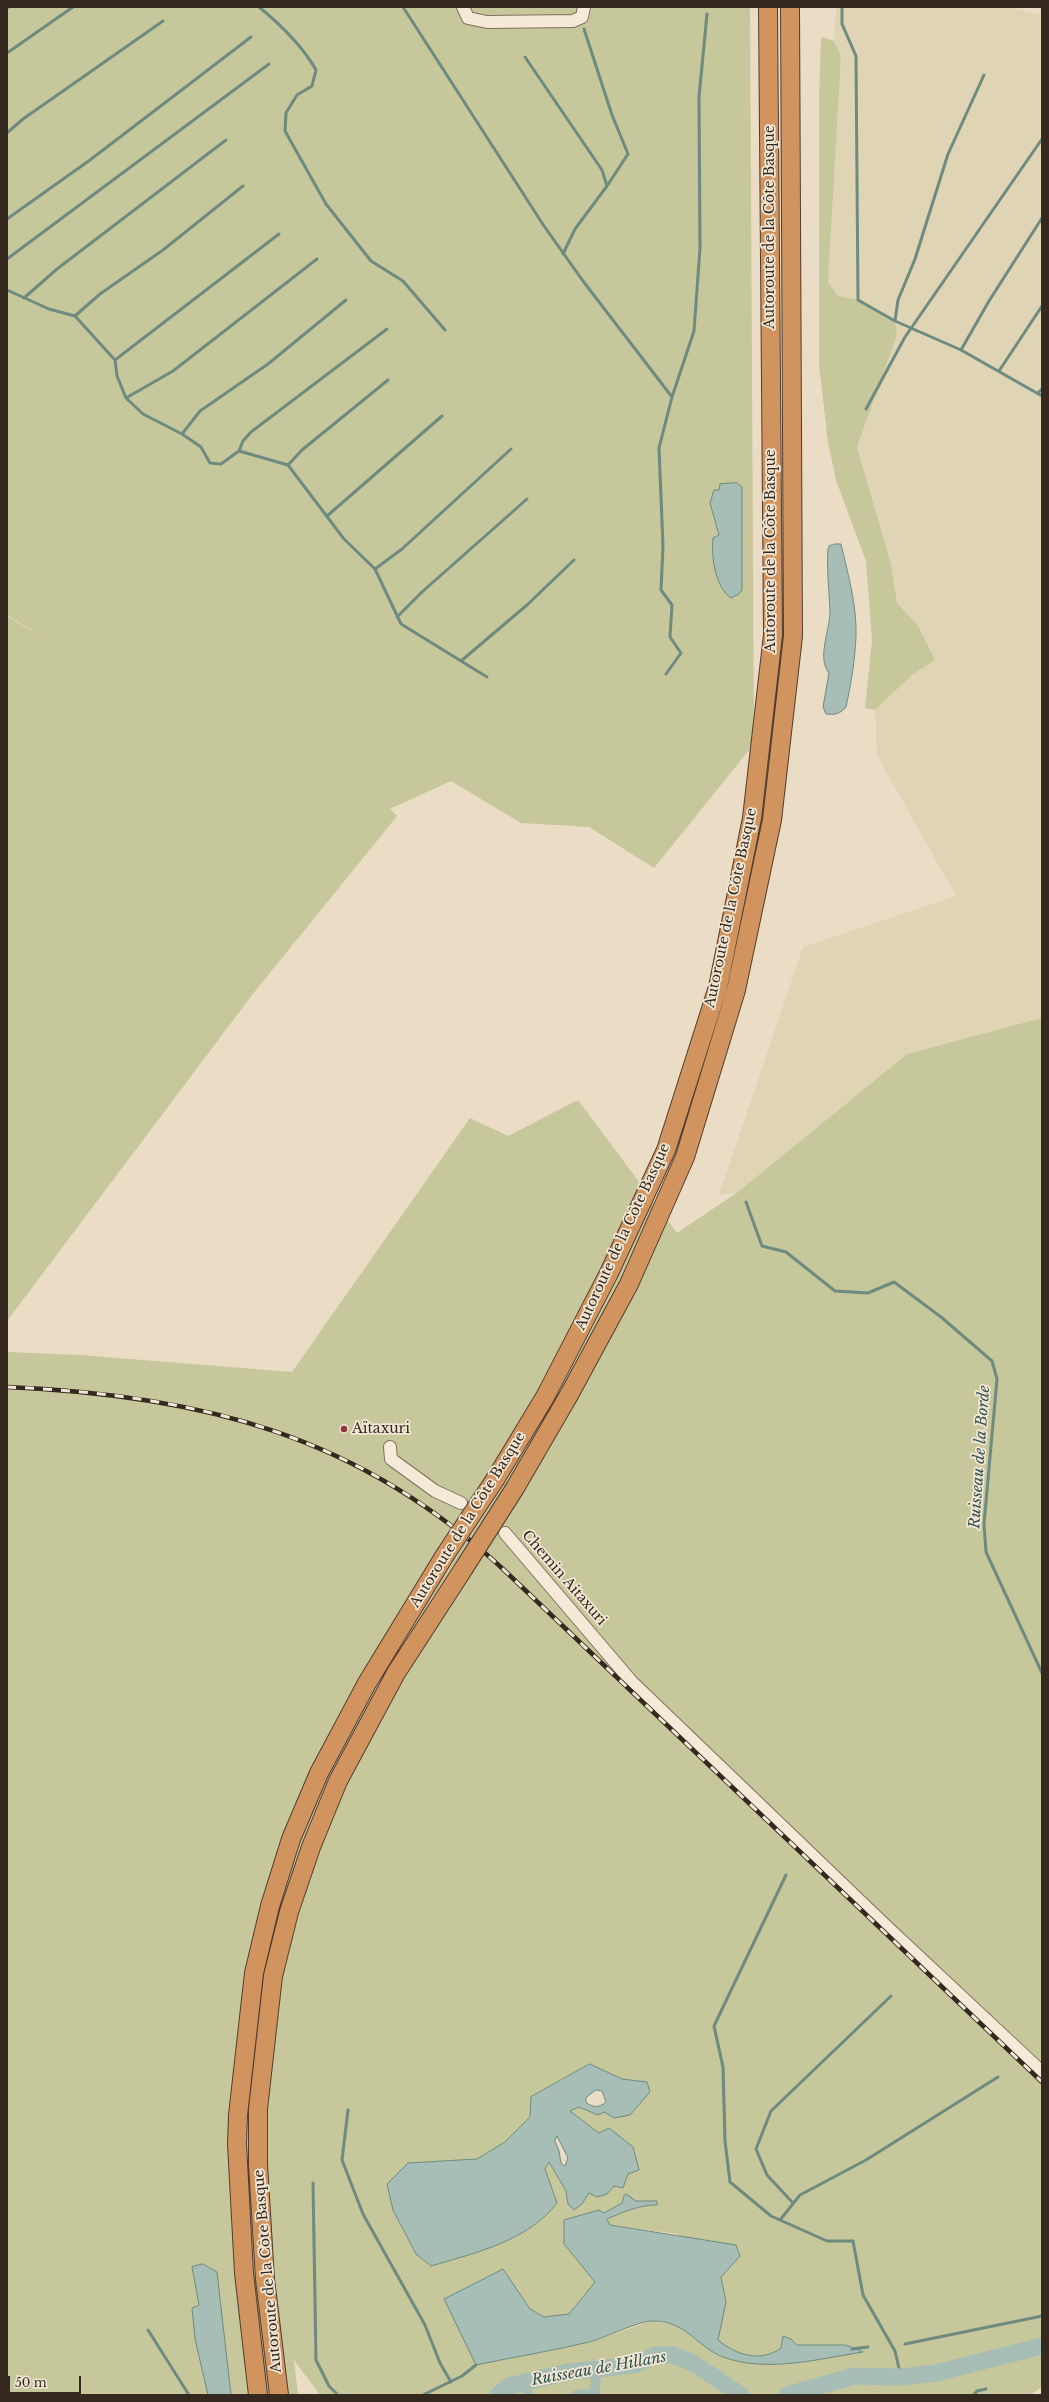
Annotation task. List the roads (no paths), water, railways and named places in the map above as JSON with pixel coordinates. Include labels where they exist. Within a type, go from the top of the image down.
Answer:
[{"type":"highway","name":"Autoroute de la Côte Basque","points":[[258,2395],[244,2273],[237,2144],[238,2115],[254,1973],[270,1906],[291,1839],[319,1773],[367,1682],[545,1397],[609,1273],[666,1150],[713,1002],[752,818],[773,635],[768,7]]},
{"type":"highway","name":"Autoroute de la Côte Basque","points":[[279,2395],[265,2279],[258,2164],[258,2109],[274,1976],[289,1912],[311,1847],[338,1781],[396,1673],[464,1568],[569,1396],[629,1284],[685,1157],[736,990],[772,820],[794,636],[790,7]]},
{"type":"street","points":[[463,7],[468,18],[477,21],[574,22],[582,17],[584,7]]},
{"type":"street","points":[[390,1447],[392,1459],[435,1492],[461,1503]]},
{"type":"street","name":"Chemin Aitaxuri","points":[[505,1533],[600,1642],[631,1681],[884,1924],[1042,2072]]},
{"type":"waterway","points":[[7,53],[73,7]]},
{"type":"waterway","points":[[259,7],[290,36],[304,52],[316,70],[312,86],[297,95],[286,113],[285,131],[326,204],[371,261],[403,281],[445,330]]},
{"type":"waterway","points":[[403,7],[544,226],[583,281],[672,397]]},
{"type":"waterway","points":[[842,7],[842,24],[856,56],[858,300],[895,321],[961,350],[1042,396]]},
{"type":"waterway","points":[[666,674],[681,653],[670,637],[672,605],[661,590],[663,546],[659,448],[672,397],[694,331],[700,248],[699,97],[707,14]]},
{"type":"waterway","points":[[7,133],[23,119],[163,21]]},
{"type":"waterway","points":[[584,29],[612,115],[628,154],[607,186]]},
{"type":"waterway","points":[[7,219],[90,160],[251,37]]},
{"type":"waterway","points":[[525,57],[602,170],[607,186],[575,229],[563,254]]},
{"type":"waterway","points":[[7,259],[269,64]]},
{"type":"waterway","points":[[895,321],[898,300],[915,259],[948,154],[984,75]]},
{"type":"waterway","points":[[866,409],[905,337],[1042,139]]},
{"type":"waterway","points":[[24,298],[57,269],[226,140]]},
{"type":"waterway","points":[[75,316],[100,294],[163,250],[243,186]]},
{"type":"waterway","points":[[961,350],[989,301],[1042,218]]},
{"type":"waterway","points":[[115,360],[279,234]]},
{"type":"waterway","points":[[126,398],[173,371],[317,259]]},
{"type":"waterway","points":[[7,290],[49,309],[75,316],[115,360],[117,376],[126,398],[143,414],[182,434],[201,447],[210,463],[221,464],[239,451],[288,465],[344,539],[375,569],[401,624],[487,677]]},
{"type":"waterway","points":[[182,434],[200,411],[268,364],[346,300]]},
{"type":"waterway","points":[[999,371],[1042,306]]},
{"type":"waterway","points":[[239,451],[243,441],[251,432],[387,329]]},
{"type":"waterway","points":[[288,465],[302,450],[388,380]]},
{"type":"waterway","points":[[1038,393],[1042,389]]},
{"type":"waterway","points":[[327,516],[442,416]]},
{"type":"waterway","points":[[375,569],[402,549],[511,449]]},
{"type":"waterway","points":[[397,617],[422,592],[527,499]]},
{"type":"waterway","points":[[461,661],[527,605],[574,560]]},
{"type":"waterway","name":"Ruisseau de la Borde","points":[[746,1202],[762,1246],[786,1252],[835,1291],[868,1293],[894,1282],[941,1317],[992,1361],[997,1379],[984,1524],[986,1552],[1042,1673]]},
{"type":"waterway","points":[[786,1875],[714,2026],[723,2067],[725,2141],[730,2182],[771,2216],[827,2241],[853,2241],[863,2295],[895,2351],[901,2377]]},
{"type":"waterway","points":[[793,2203],[767,2175],[756,2149],[771,2111],[891,1996]]},
{"type":"waterway","points":[[780,2220],[800,2195],[866,2160],[998,2077]]},
{"type":"waterway","points":[[348,2110],[342,2160],[363,2214],[425,2325],[440,2363],[451,2382]]},
{"type":"waterway","points":[[313,2183],[316,2360],[329,2386],[338,2395]]},
{"type":"waterway","points":[[905,2344],[1042,2316]]},
{"type":"waterway","points":[[148,2330],[189,2395]]},
{"type":"waterway","name":"Ruisseau de Hillans","points":[[787,2395],[854,2376],[901,2377],[936,2373],[1042,2346]]},
{"type":"waterway","points":[[852,2349],[868,2347]]},
{"type":"waterway","name":"Ruisseau de Hillans","points":[[498,2395],[509,2386],[568,2372],[637,2364],[655,2355],[673,2355],[693,2363],[741,2395]]},
{"type":"waterway","points":[[423,2395],[462,2376],[476,2365]]},
{"type":"waterway","points":[[595,2395],[596,2369]]},
{"type":"waterway","points":[[525,2383],[528,2395]]},
{"type":"waterway","points":[[974,2395],[977,2391],[986,2389]]},
{"type":"waterway","points":[[576,2395],[595,2394]]},
{"type":"tunnel","points":[[468,1508],[505,1533]]},
{"type":"railway","points":[[7,1387],[78,1392],[146,1400],[211,1413],[274,1431],[334,1455],[392,1486],[449,1524],[504,1570],[1042,2082]]},
{"type":"place","name":"Aïtaxuri","points":[[344,1429]]}]
